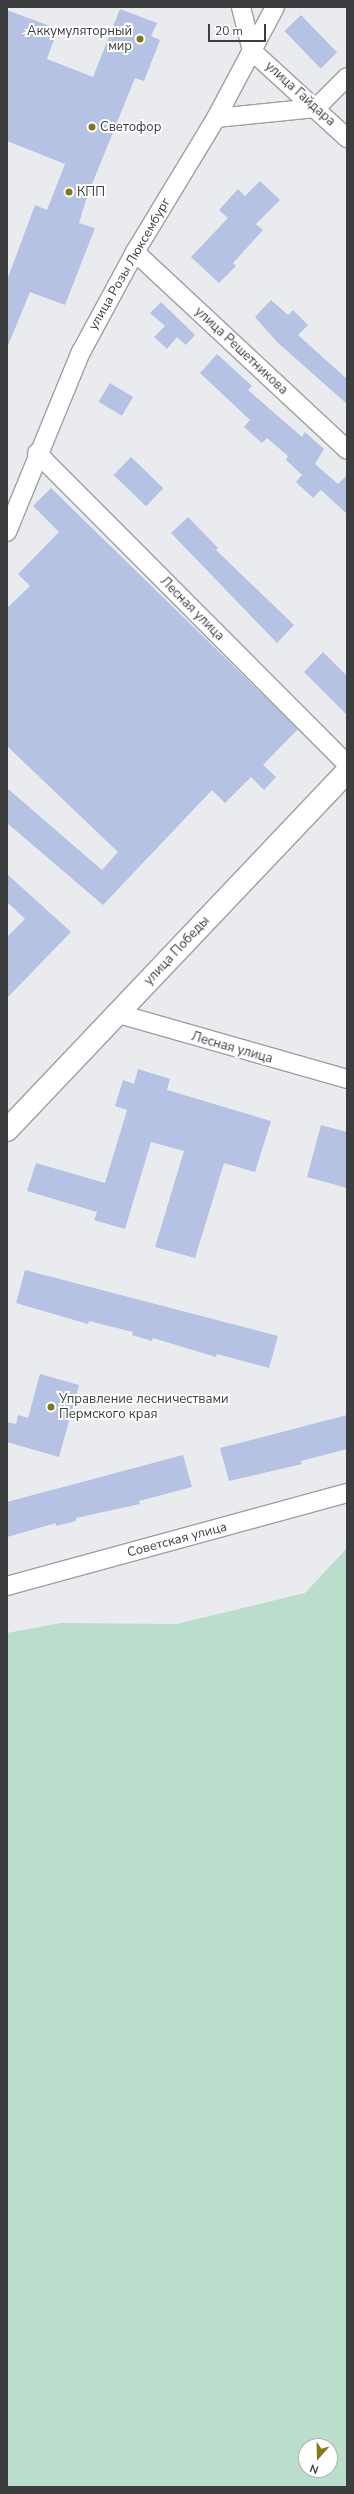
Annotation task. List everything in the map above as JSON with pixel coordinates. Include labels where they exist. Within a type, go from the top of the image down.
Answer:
[{"type":"street","points":[[241,7],[252,51]]},
{"type":"street","name":"улица Розы Люксембург","points":[[7,532],[37,453],[81,352],[135,252],[216,118],[275,7]]},
{"type":"street","name":"улица Гайдара","points":[[252,51],[347,138]]},
{"type":"street","points":[[216,118],[316,108],[347,77]]},
{"type":"street","name":"улица Решетникова","points":[[135,252],[347,450]]},
{"type":"street","name":"Лесная улица","points":[[37,453],[347,764]]},
{"type":"street","name":"улица Победы","points":[[7,1130],[119,1014],[347,772]]},
{"type":"street","name":"Лесная улица","points":[[119,1014],[347,1079]]},
{"type":"street","name":"Советская улица","points":[[7,1586],[347,1493]]},
{"type":"green space","points":[[347,1548],[347,2487],[7,2487],[7,1633],[61,1623],[177,1624],[305,1593]]},
{"type":"building","points":[[120,9],[157,23],[151,36],[160,40],[144,81],[135,78],[88,194],[79,223],[95,228],[65,305],[30,292],[7,348],[7,280],[35,205],[47,210],[65,164],[7,141],[7,10],[58,29],[47,59],[93,77]]},
{"type":"building","points":[[301,15],[337,52],[321,68],[284,31]]},
{"type":"building","points":[[260,181],[280,200],[256,224],[263,230],[233,263],[236,266],[219,283],[191,257],[228,218],[219,210],[238,189],[245,196]]},
{"type":"building","points":[[271,300],[288,315],[293,310],[308,325],[298,335],[347,379],[347,404],[277,342],[255,317]]},
{"type":"building","points":[[161,302],[195,335],[186,345],[177,337],[167,349],[154,337],[165,326],[150,313]]},
{"type":"building","points":[[217,354],[252,386],[248,390],[302,437],[305,432],[324,449],[315,464],[338,484],[347,475],[347,514],[321,490],[313,498],[296,482],[302,475],[286,460],[288,456],[267,438],[262,443],[244,427],[250,420],[200,373]]},
{"type":"building","points":[[110,383],[133,397],[122,416],[99,402]]},
{"type":"building","points":[[131,457],[163,488],[146,506],[114,475]]},
{"type":"building","points":[[51,488],[298,729],[263,765],[276,777],[264,790],[251,777],[225,803],[212,790],[103,905],[7,823],[7,788],[102,870],[118,852],[7,746],[7,608],[30,586],[18,574],[59,532],[33,506]]},
{"type":"building","points":[[188,517],[218,548],[216,550],[294,625],[277,643],[171,533]]},
{"type":"building","points":[[323,652],[347,676],[347,715],[304,672]]},
{"type":"building","points":[[7,874],[71,932],[7,998],[7,937],[25,919],[7,902]]},
{"type":"building","points":[[138,1069],[170,1079],[167,1090],[271,1121],[255,1172],[224,1163],[195,1258],[155,1247],[184,1151],[151,1142],[125,1229],[94,1220],[97,1212],[27,1191],[36,1163],[105,1183],[127,1110],[115,1106],[123,1080],[134,1084]]},
{"type":"building","points":[[321,1125],[347,1132],[347,1188],[307,1177]]},
{"type":"building","points":[[25,1270],[278,1336],[269,1368],[217,1354],[216,1357],[153,1338],[152,1341],[132,1335],[133,1332],[89,1321],[88,1324],[16,1303]]},
{"type":"building","points":[[40,1374],[79,1385],[59,1457],[7,1442],[7,1422],[16,1424],[18,1415],[28,1418]]},
{"type":"building","points":[[347,1415],[347,1449],[301,1461],[302,1464],[229,1481],[220,1448]]},
{"type":"building","points":[[183,1455],[192,1487],[139,1501],[140,1504],[76,1518],[76,1521],[56,1526],[56,1523],[7,1537],[7,1502]]},
{"type":"place","name":"Аккумуляторный мир","points":[[140,39]]},
{"type":"place","name":"Светофор","points":[[92,127]]},
{"type":"place","name":"КПП","points":[[69,192]]},
{"type":"place","name":"Управление лесничествами Пермского края","points":[[51,1407]]}]
